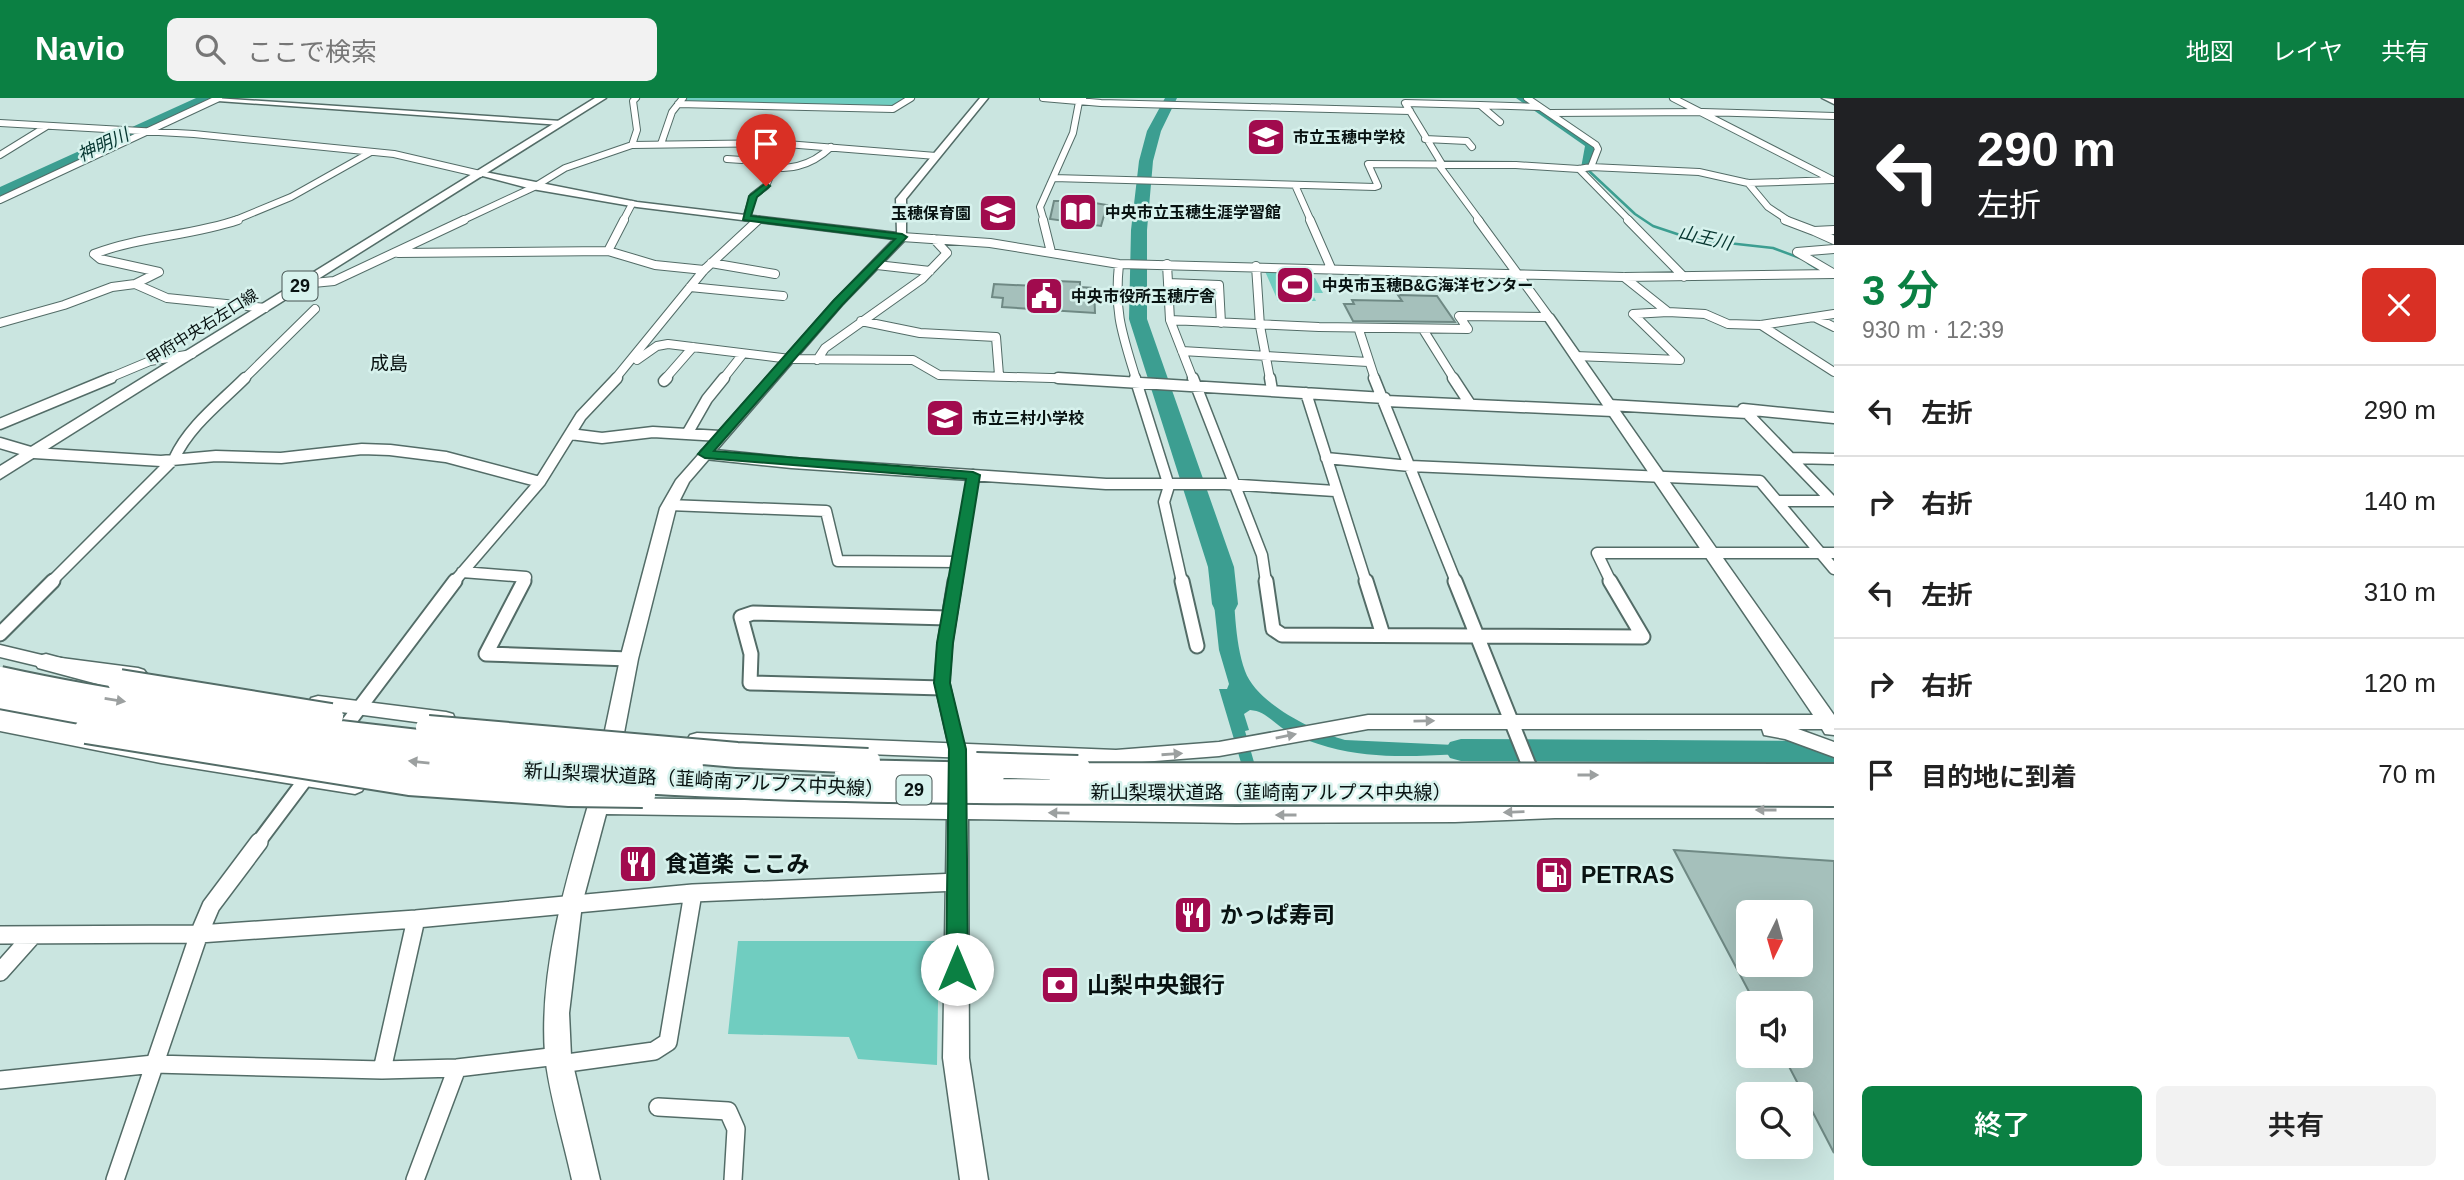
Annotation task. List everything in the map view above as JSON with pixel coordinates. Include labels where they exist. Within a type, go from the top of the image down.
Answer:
[{"type":"highway","points":[[46,662],[120,682],[301,712],[414,726],[737,755],[1203,774]]},
{"type":"highway","name":"新山梨環状道路（韮崎南アルプス中央線）","points":[[0,679],[236,719],[550,757],[661,766],[830,772],[1834,776]]},
{"type":"highway","name":"新山梨環状道路（韮崎南アルプス中央線）","points":[[0,696],[102,717],[220,736],[404,760],[645,781],[909,790],[1832,805]]},
{"type":"highway","points":[[0,717],[343,774],[491,790],[662,795],[909,790]]},
{"type":"main road","name":"甲府中央右左口線","points":[[0,474],[601,98]]},
{"type":"street","points":[[0,200],[219,98],[561,123]]},
{"type":"street","points":[[632,145],[637,130],[633,101],[636,98]]},
{"type":"street","points":[[662,144],[665,129],[683,98]]},
{"type":"street","points":[[678,104],[893,109],[911,98]]},
{"type":"street","points":[[586,1180],[559,1060],[557,1013],[571,904],[598,806],[629,659],[670,505],[683,480],[720,436],[838,303],[902,237],[901,199],[984,98]]},
{"type":"street","points":[[1043,98],[1180,105],[1410,111]]},
{"type":"street","points":[[1466,98],[1500,122]]},
{"type":"street","points":[[1528,98],[1596,145],[1598,149],[1591,167]]},
{"type":"street","points":[[1673,98],[1834,180]]},
{"type":"street","points":[[1826,98],[1834,102]]},
{"type":"street","points":[[1051,252],[1040,207],[1073,133],[1081,100]]},
{"type":"street","points":[[371,109],[382,103]]},
{"type":"street","points":[[1539,107],[1405,103],[1440,164],[1520,274],[1709,553],[1831,726]]},
{"type":"street","points":[[1549,113],[1703,112],[1834,116]]},
{"type":"street","points":[[0,123],[146,131],[408,156],[534,187],[632,204],[902,237],[990,243],[1119,264],[1624,277],[1828,274]]},
{"type":"street","points":[[0,155],[47,125]]},
{"type":"street","points":[[1425,139],[1467,141],[1472,147]]},
{"type":"street","points":[[303,284],[334,281],[534,187],[565,168],[632,145],[759,143],[936,156]]},
{"type":"street","points":[[745,158],[759,143]]},
{"type":"street","points":[[727,159],[745,158],[758,160],[756,165],[759,167],[797,169],[821,157],[831,147]]},
{"type":"street","points":[[0,323],[64,305],[112,287],[135,285],[159,274],[100,260],[94,254],[149,239],[206,229],[238,219],[338,173],[372,152]]},
{"type":"street","points":[[1509,156],[1516,165]]},
{"type":"street","points":[[1053,178],[1375,187],[1378,186],[1368,164],[1440,164],[1699,172],[1748,183],[1834,180]]},
{"type":"street","points":[[746,218],[753,196],[766,186],[774,169]]},
{"type":"street","points":[[1579,169],[1684,277]]},
{"type":"street","points":[[1748,183],[1769,211],[1834,240]]},
{"type":"street","points":[[1295,185],[1331,268]]},
{"type":"street","points":[[608,251],[632,204]]},
{"type":"street","points":[[114,1180],[211,906],[462,572],[540,482],[581,416],[624,370],[707,266],[758,220]]},
{"type":"street","points":[[1814,231],[1834,230]]},
{"type":"street","points":[[817,360],[825,348],[930,271],[947,253],[934,239]]},
{"type":"street","points":[[1828,274],[1797,252],[1834,249]]},
{"type":"street","points":[[393,253],[608,251],[655,265],[707,266],[775,274]]},
{"type":"street","points":[[1119,264],[1115,296],[1118,321],[1169,486],[1164,502],[1197,646]]},
{"type":"street","points":[[1167,264],[1170,320],[1262,555],[1273,629],[1282,635],[1643,637],[1599,562],[1597,553],[1828,553]]},
{"type":"street","points":[[877,265],[930,271]]},
{"type":"street","points":[[1256,266],[1260,326],[1272,390]]},
{"type":"street","points":[[1624,277],[1668,312]]},
{"type":"street","points":[[1168,283],[1219,285],[1222,323]]},
{"type":"street","points":[[135,285],[167,298],[265,308]]},
{"type":"street","points":[[691,287],[782,296]]},
{"type":"street","points":[[0,634],[174,459],[192,429],[316,309]]},
{"type":"street","points":[[1575,356],[1679,360],[1633,314],[1705,314],[1728,324],[1761,325],[1834,314]]},
{"type":"street","points":[[1170,320],[1260,326],[1424,331],[1468,329],[1459,316],[1549,317]]},
{"type":"street","points":[[1816,318],[1834,327]]},
{"type":"street","points":[[861,321],[920,332],[996,337],[999,375]]},
{"type":"street","points":[[1761,325],[1834,372]]},
{"type":"street","points":[[1359,330],[1368,362],[1528,763],[1555,810]]},
{"type":"street","points":[[1424,331],[1470,404]]},
{"type":"street","points":[[624,370],[657,346],[668,344],[790,359],[913,360],[939,375],[999,375],[1177,384],[1470,404],[1747,413]]},
{"type":"street","points":[[664,381],[692,347]]},
{"type":"street","points":[[1182,351],[1368,362]]},
{"type":"street","points":[[0,424],[162,357],[192,354]]},
{"type":"street","points":[[687,434],[708,399],[742,355]]},
{"type":"street","points":[[1306,393],[1383,635]]},
{"type":"street","points":[[1833,501],[1743,409],[1834,418]]},
{"type":"street","points":[[570,434],[602,438],[653,432],[720,436]]},
{"type":"street","points":[[0,443],[34,453],[161,461],[216,456],[281,458],[362,449],[390,450],[446,457],[540,482]]},
{"type":"street","points":[[705,454],[973,475],[1169,486],[1235,485],[1335,491]]},
{"type":"street","points":[[1326,458],[1410,466],[1760,481],[1828,553],[1834,569]]},
{"type":"street","points":[[1791,458],[1834,459]]},
{"type":"street","points":[[973,475],[945,643],[943,688],[957,749],[956,1058],[974,1180]]},
{"type":"street","points":[[1777,501],[1833,501]]},
{"type":"street","points":[[670,505],[826,512],[838,561],[958,562]]},
{"type":"street","points":[[462,572],[526,577],[486,654],[629,659]]},
{"type":"street","points":[[943,688],[750,683],[751,654],[741,617],[754,613],[949,618]]},
{"type":"street","points":[[0,651],[46,662],[358,709],[614,734],[745,743],[1116,757],[1219,749],[1356,723],[1673,722],[1831,726]]},
{"type":"street","points":[[1673,722],[1695,726],[1774,730],[1834,750]]},
{"type":"street","points":[[0,724],[87,743],[306,780],[438,796],[598,806],[1237,815],[1455,814],[1832,805]]},
{"type":"street","points":[[0,935],[199,934],[416,919],[693,894],[958,882]]},
{"type":"street","points":[[0,1080],[154,1064],[382,1070],[457,1068],[654,1051],[668,1042],[693,894]]},
{"type":"street","points":[[382,1070],[416,919]]},
{"type":"street","points":[[0,972],[33,935]]},
{"type":"street","points":[[415,1180],[457,1068]]},
{"type":"street","points":[[658,1107],[728,1111],[736,1129],[733,1180]]},
{"type":"shaded area","points":[[687,98],[908,98],[895,107],[682,102]]},
{"type":"shaded area","name":"中央市玉穂B&G海洋センター","points":[[1264,269],[1300,270],[1304,277],[1315,278],[1323,293],[1312,293],[1316,301],[1278,301]]},
{"type":"shaded area","points":[[1210,567],[1232,569],[1241,659],[1251,683],[1273,705],[1302,723],[1345,740],[1498,747],[1501,753],[1393,756],[1350,752],[1302,738],[1265,715],[1250,710],[1244,714],[1249,730],[1245,731],[1258,776],[1245,776],[1219,689],[1227,689],[1229,684],[1219,650]]},
{"type":"shaded area","points":[[738,941],[939,941],[937,1065],[858,1059],[849,1037],[728,1034]]},
{"type":"building","name":"中央市立玉穂生涯学習館","points":[[1054,201],[1083,201],[1107,205],[1101,226],[1050,219]]},
{"type":"building","name":"中央市役所玉穂庁舎","points":[[1056,281],[1080,282],[1080,287],[1094,288],[1095,313],[1002,307],[1003,298],[992,297],[994,284],[1056,287]]},
{"type":"building","points":[[1398,295],[1437,296],[1455,322],[1353,321],[1344,304],[1354,304],[1352,300],[1402,301]]},
{"type":"building","points":[[1674,850],[1834,861],[1834,1153],[1813,1113],[1813,1082],[1797,1082],[1790,1068],[1813,1068],[1813,991],[1749,991],[1741,977],[1813,977],[1813,900],[1736,900],[1736,967]]},
{"type":"waterway","name":"神明川","points":[[0,193],[206,98]]},
{"type":"waterway","points":[[1171,98],[1154,131],[1146,161],[1139,230],[1138,319],[1221,567],[1225,604]]},
{"type":"waterway","name":"山王川","points":[[1522,98],[1591,144],[1593,149],[1588,168]]},
{"type":"waterway","name":"山王川","points":[[1589,171],[1635,214],[1653,226],[1692,239],[1773,248],[1800,258]]},
{"type":"waterway","name":"山王川","points":[[1808,263],[1824,273]]},
{"type":"waterway","points":[[1461,750],[1834,752]]},
{"type":"place","name":"市立玉穂中学校","points":[[1266,137]]},
{"type":"place","name":"中央市立玉穂生涯学習館","points":[[1078,212]]},
{"type":"place","name":"玉穂保育園","points":[[998,213]]},
{"type":"place","name":"中央市玉穂B&G海洋センター","points":[[1295,285]]},
{"type":"place","name":"中央市役所玉穂庁舎","points":[[1044,296]]},
{"type":"place","name":"市立三村小学校","points":[[945,418]]},
{"type":"place","name":"食道楽 ここみ","points":[[638,864]]},
{"type":"place","name":"PETRAS","points":[[1554,875]]},
{"type":"place","name":"かっぱ寿司","points":[[1193,915]]},
{"type":"place","name":"山梨中央銀行","points":[[1060,985]]},
{"type":"district","name":"成島","points":[[389,363]]},
{"type":"route","points":[[766,186],[753,196],[746,218],[902,237],[838,303],[705,454],[792,463],[973,475],[945,643],[942,683],[957,749],[957,969]]}]
